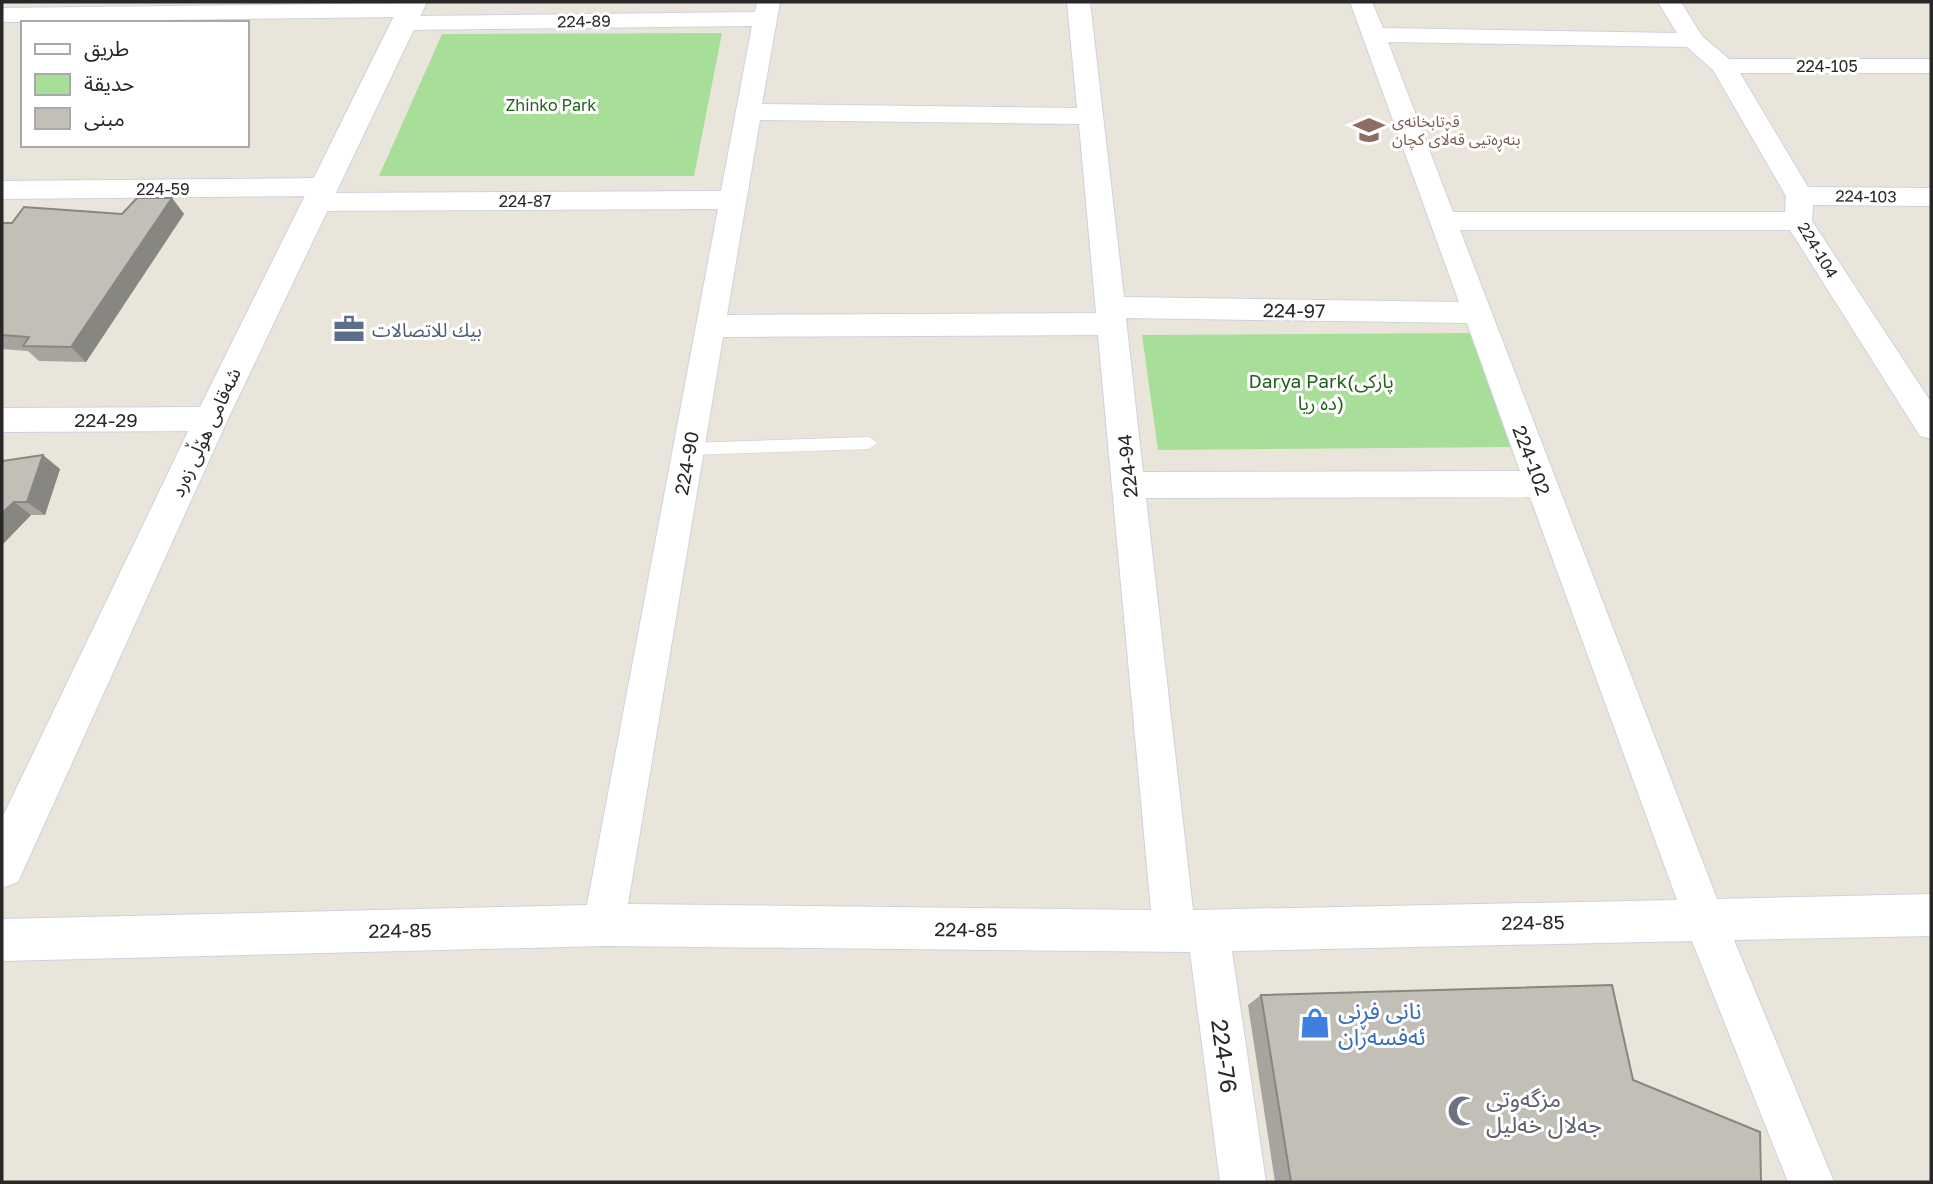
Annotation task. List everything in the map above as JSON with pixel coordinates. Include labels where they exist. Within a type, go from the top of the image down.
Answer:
[{"type":"street","name":"224-94","points":[[1079,2],[1129,485],[1191,930]]},
{"type":"street","name":"224-102","points":[[1361,2],[1704,918],[1811,1182]]},
{"type":"street","name":"224-104","points":[[1670,2],[1693,40],[1723,66],[1799,208],[1931,427]]},
{"type":"street","name":"224-89","points":[[2,15],[117,8],[410,12],[766,10]]},
{"type":"street","name":"224-90","points":[[604,925],[766,10]]},
{"type":"street","name":"شەقامی هۆڵی زەرد","points":[[2,866],[211,419],[410,12]]},
{"type":"street","points":[[1372,35],[1693,40]]},
{"type":"street","name":"224-105","points":[[1723,66],[1931,66]]},
{"type":"street","points":[[748,112],[1091,116]]},
{"type":"street","name":"224-59","points":[[2,190],[320,195]]},
{"type":"street","name":"224-87","points":[[320,195],[733,200]]},
{"type":"street","name":"224-103","points":[[1442,221],[1799,208],[1931,197]]},
{"type":"street","name":"224-97","points":[[710,326],[1111,316],[1477,313]]},
{"type":"street","name":"224-29","points":[[2,420],[211,419]]},
{"type":"street","points":[[1129,485],[1542,484]]},
{"type":"street","name":"224-85","points":[[2,940],[604,925],[1191,930],[1931,915]]},
{"type":"street","name":"224-76","points":[[1191,930],[1243,1182]]},
{"type":"lane","points":[[688,449],[869,443]]},
{"type":"green space","name":"Zhinko Park","points":[[722,33],[694,176],[379,176],[442,34]]},
{"type":"green space","name":"Darya Park(پارکی ده ریا)","points":[[1471,333],[1512,447],[1158,450],[1142,335]]},
{"type":"building","points":[[137,198],[172,198],[71,347],[23,346],[29,337],[2,335],[2,223],[12,223],[24,207],[122,214]]},
{"type":"building","points":[[43,455],[27,502],[14,502],[2,513],[2,461]]},
{"type":"building","name":"مزگەوتی جەلال خەلیل","points":[[1612,985],[1633,1080],[1760,1132],[1761,1182],[1291,1182],[1261,995]]},
{"type":"place","name":"قوتابخانەی بنەڕەتیی قەڵای کچان","points":[[1369,130]]},
{"type":"place","name":"بيك للاتصالات","points":[[349,329]]},
{"type":"place","name":"نانی فڕنی ئەفسەران","points":[[1315,1023]]},
{"type":"place","name":"مزگەوتی جەلال خەلیل","points":[[1463,1111]]}]
